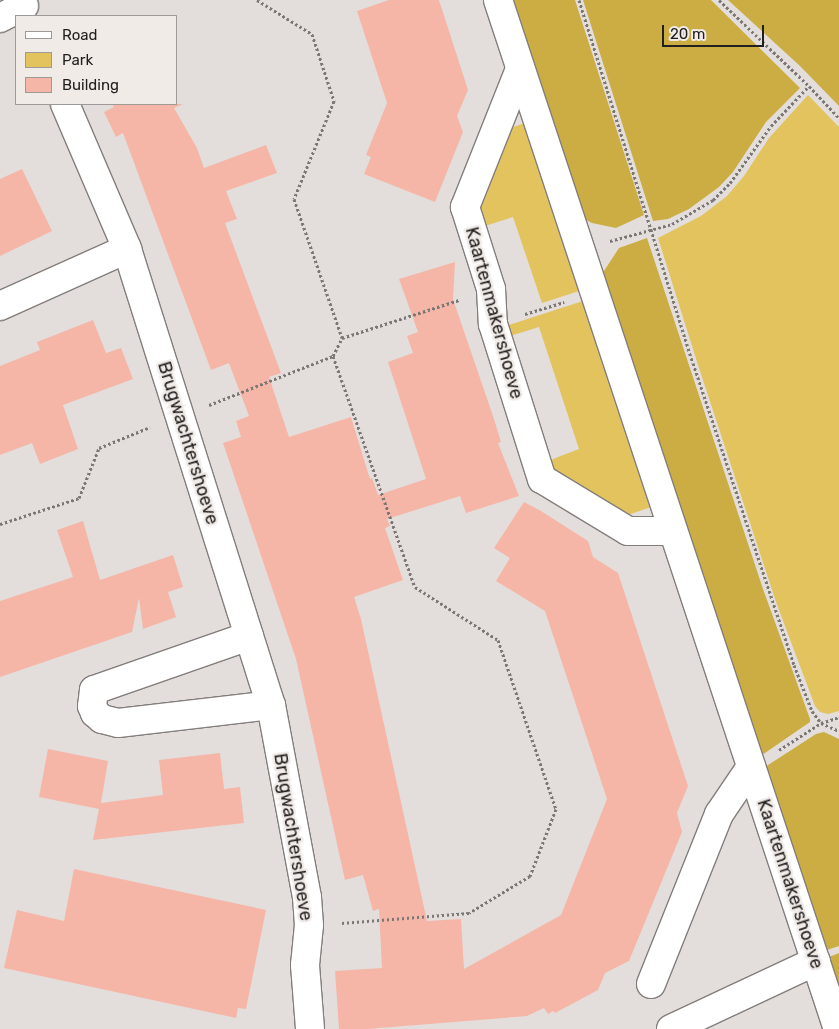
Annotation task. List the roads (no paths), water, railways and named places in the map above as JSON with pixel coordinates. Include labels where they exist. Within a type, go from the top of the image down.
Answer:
[{"type":"street","name":"Kaartenmakershoeve","points":[[498,0],[838,1029]]},
{"type":"street","points":[[0,18],[25,7]]},
{"type":"street","name":"Kaartenmakershoeve","points":[[520,69],[465,207],[490,289],[493,324],[542,479],[628,531],[673,531]]},
{"type":"street","name":"Brugwachtershoeve","points":[[65,105],[127,249],[271,705],[307,898],[309,925],[306,965],[310,1029]]},
{"type":"street","points":[[0,306],[127,249]]},
{"type":"street","points":[[249,636],[94,690],[92,706],[95,713],[102,719],[118,723],[271,705]]},
{"type":"street","name":"Kaartenmakershoeve","points":[[652,984],[719,814],[751,767]]},
{"type":"street","points":[[671,1029],[816,961]]}]
